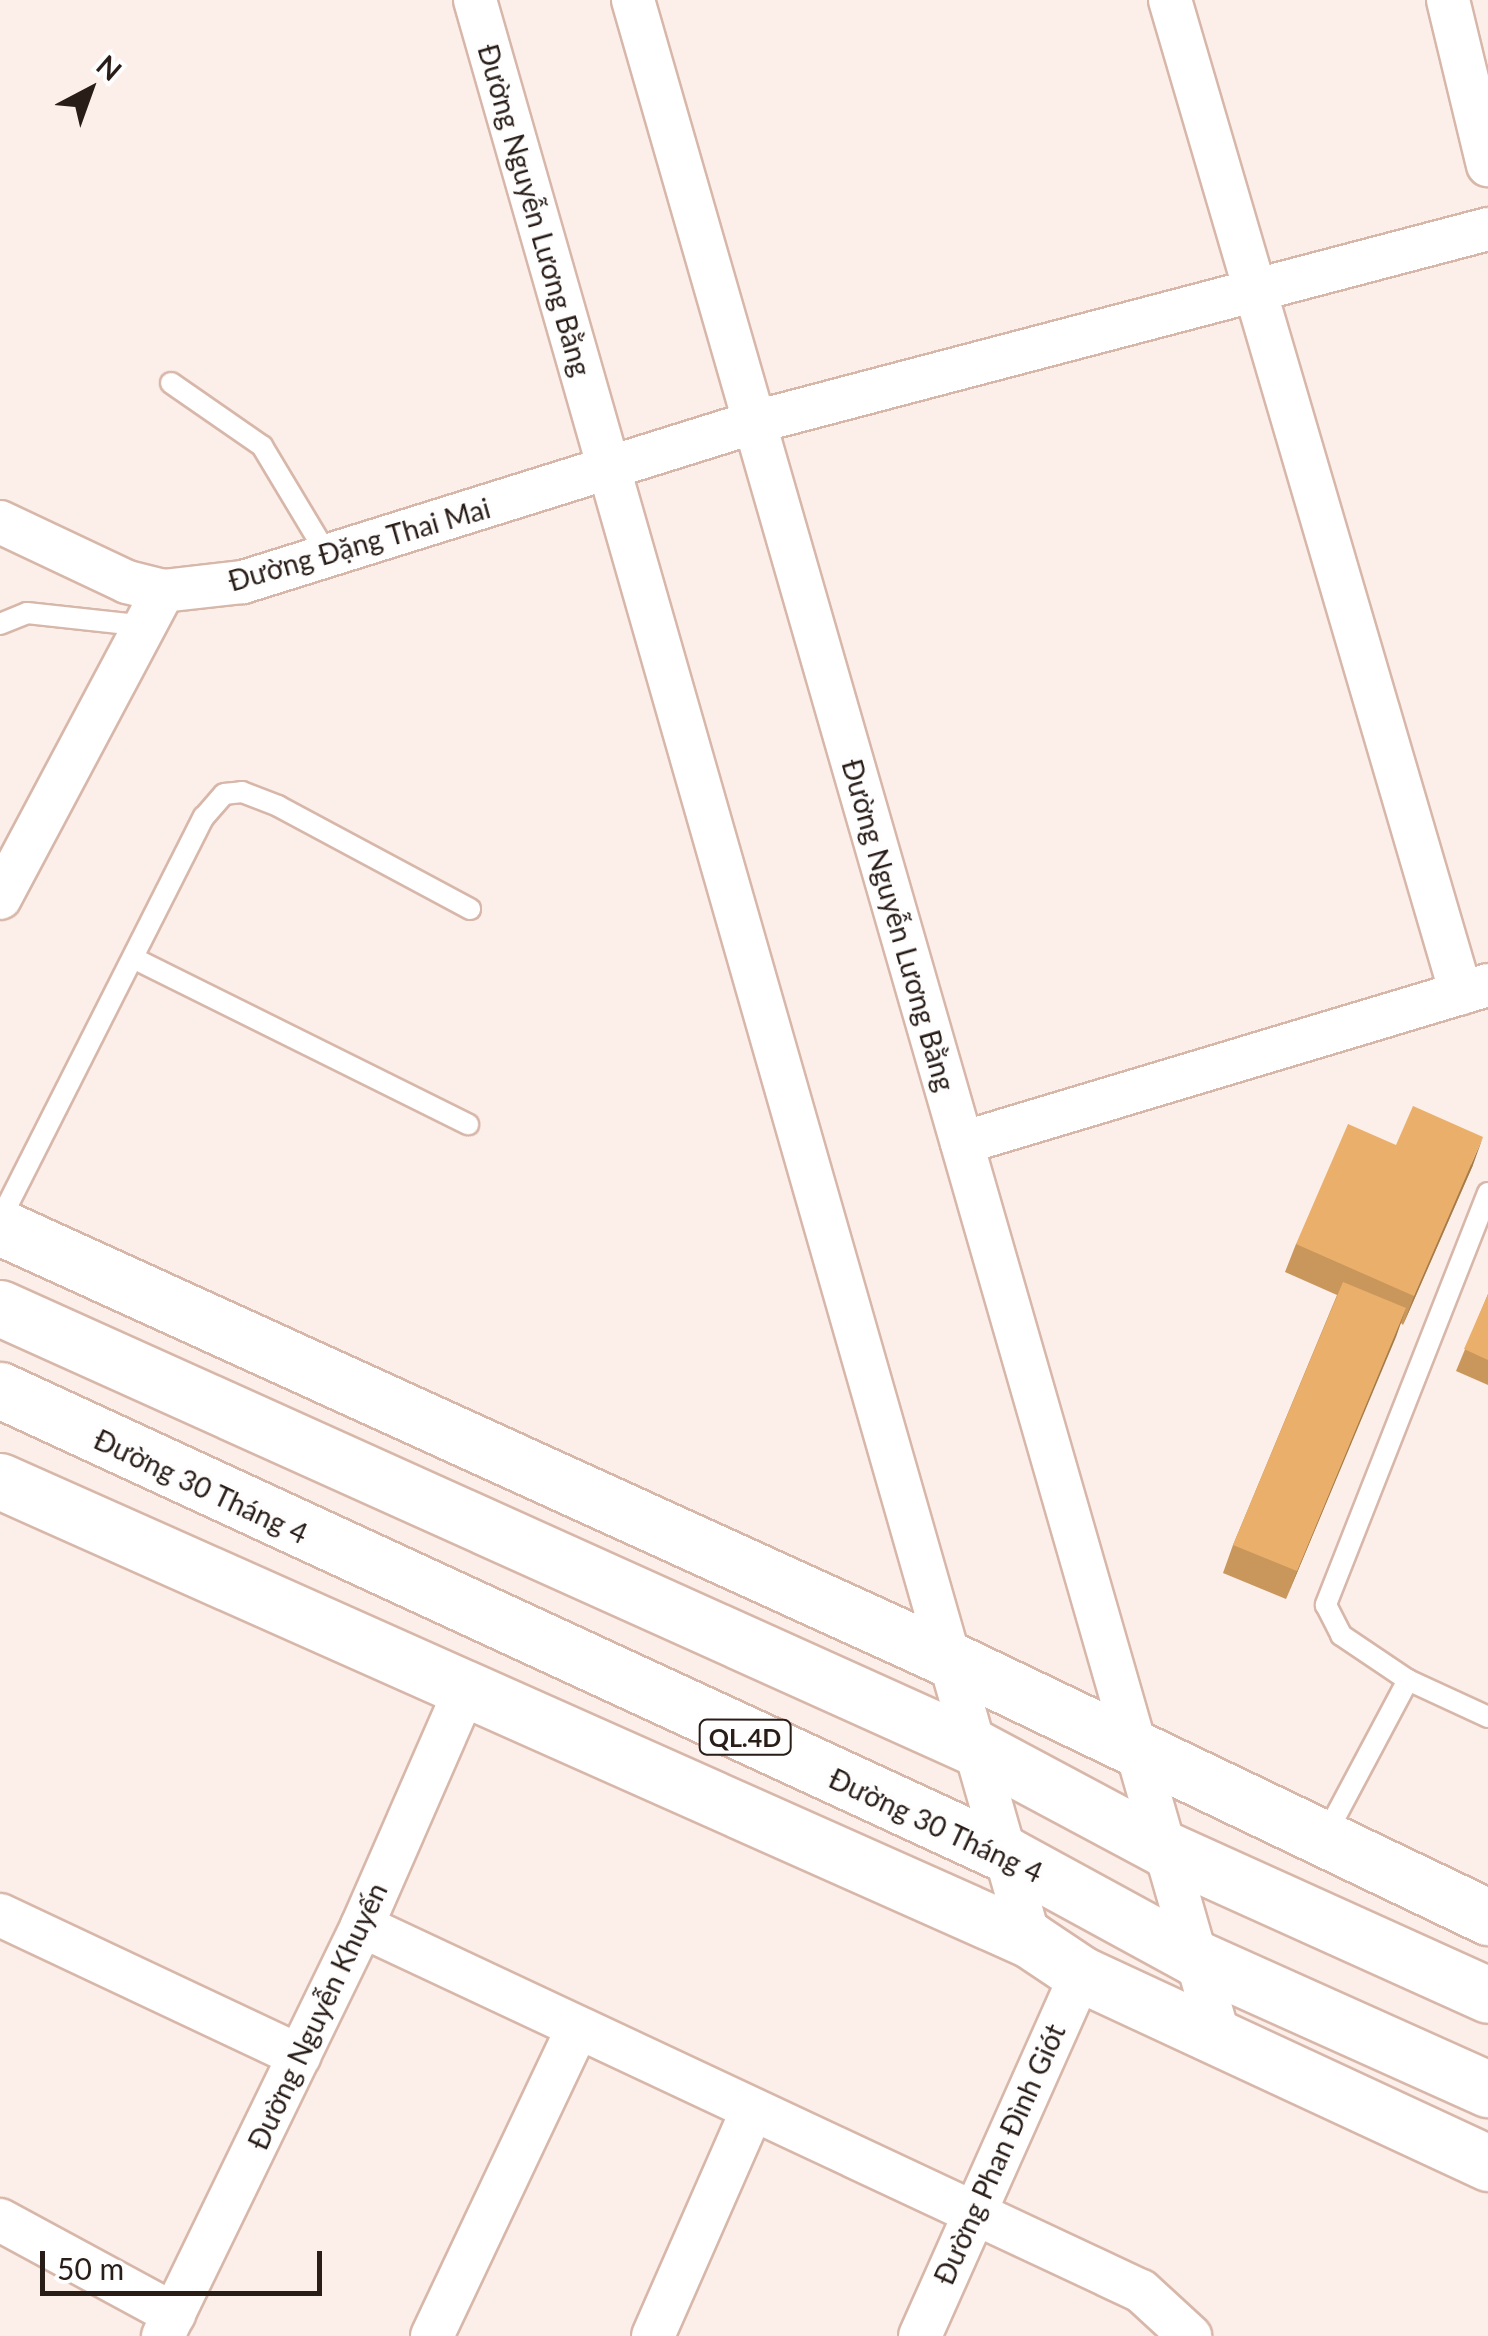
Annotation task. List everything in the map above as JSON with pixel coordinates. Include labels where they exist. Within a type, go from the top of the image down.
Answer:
[{"type":"main road","points":[[0,1224],[949,1659],[1488,1917]]},
{"type":"main road","points":[[0,1308],[974,1747],[1165,1850],[1488,1996]]},
{"type":"main road","name":"Đường 30 Tháng 4","points":[[0,1390],[1005,1854],[1196,1958],[1488,2089]]},
{"type":"main road","name":"QL.4D","points":[[0,1481],[464,1693],[1030,1940],[1080,1974],[1488,2163]]},
{"type":"street","name":"Đường Nguyễn Lương Bằng","points":[[474,0],[1030,1940]]},
{"type":"street","name":"Đường Nguyễn Lương Bằng","points":[[633,0],[1220,2041]]},
{"type":"street","points":[[962,1143],[1475,989],[1254,294],[1170,0]]},
{"type":"street","points":[[1448,0],[1488,165]]},
{"type":"street","name":"Đường Đặng Thai Mai","points":[[0,522],[127,582],[155,608],[755,422],[1254,294],[1488,228]]},
{"type":"street","points":[[0,898],[155,608]]},
{"type":"street","name":"Đường Nguyễn Khuyến","points":[[169,2325],[362,1926],[464,1693]]},
{"type":"street","points":[[0,1915],[300,2056]]},
{"type":"street","points":[[362,1926],[1141,2291],[1190,2336]]},
{"type":"street","name":"Đường Phan Đình Giót","points":[[920,2336],[971,2212],[1080,1974]]},
{"type":"street","points":[[432,2336],[577,2030]]},
{"type":"street","points":[[653,2336],[752,2111]]},
{"type":"street","points":[[0,2220],[169,2325]]},
{"type":"lane","points":[[171,383],[262,446],[327,554]]},
{"type":"lane","points":[[0,624],[27,612],[155,608]]},
{"type":"lane","points":[[0,1224],[204,817],[224,794],[242,792],[278,806],[470,909]]},
{"type":"lane","points":[[135,960],[468,1124]]},
{"type":"lane","points":[[1488,1192],[1326,1605],[1341,1635],[1408,1680],[1488,1718]]},
{"type":"lane","points":[[1323,1840],[1408,1680]]},
{"type":"building","points":[[1413,1106],[1483,1137],[1414,1296],[1296,1244],[1348,1124],[1396,1145]]},
{"type":"building","points":[[1343,1282],[1406,1308],[1297,1571],[1233,1545]]},
{"type":"building","points":[[1488,1294],[1488,1360],[1464,1349]]}]
